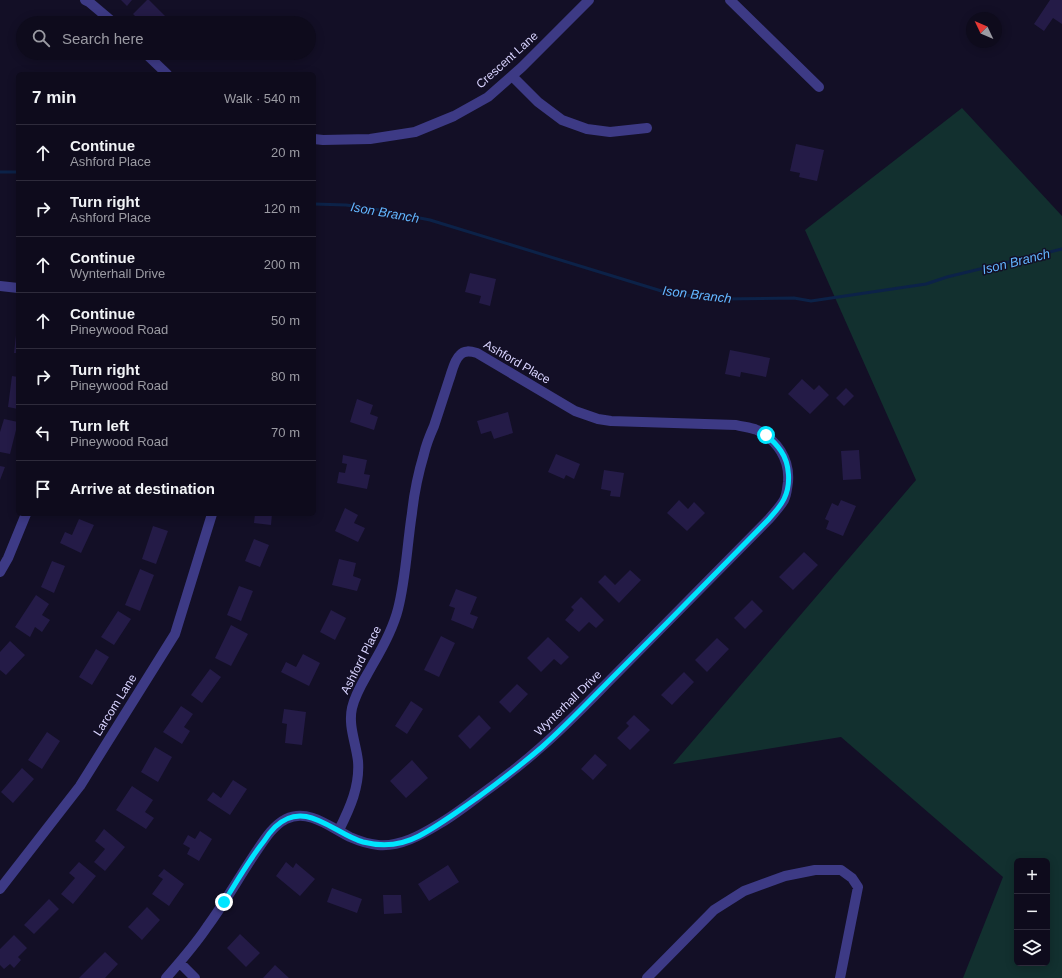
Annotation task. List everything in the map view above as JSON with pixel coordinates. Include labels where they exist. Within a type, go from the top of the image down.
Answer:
[{"type":"street","name":"Crescent Lane","points":[[316,139],[370,139],[414,132],[454,116],[488,97],[512,76],[589,0]]},
{"type":"street","points":[[730,0],[819,87]]},
{"type":"street","points":[[87,1],[105,16]]},
{"type":"street","points":[[152,60],[165,72]]},
{"type":"street","points":[[512,76],[538,102],[562,120],[587,129],[610,132],[647,128]]},
{"type":"street","points":[[0,286],[16,288]]},
{"type":"street","name":"Ashford Place","points":[[339,830],[348,813],[356,787],[358,761],[351,728],[350,717],[352,707],[360,685],[378,656],[393,626],[402,592],[412,513],[424,453],[455,363],[458,356],[463,352],[469,351],[484,356],[575,411],[598,419],[611,421],[736,425],[755,430],[766,435],[775,443],[782,452],[787,464],[788,478],[785,498],[779,508],[769,519],[685,604]]},
{"type":"street","points":[[0,572],[8,558],[25,516]]},
{"type":"street","name":"Larcom Lane","points":[[0,889],[80,786],[175,634],[211,516]]},
{"type":"street","name":"Wynterhall Drive","points":[[166,978],[194,946],[208,927],[246,866],[274,828],[287,818],[302,815],[316,819],[362,842],[379,845],[400,843],[419,836],[460,810],[542,747],[575,716],[685,604]]},
{"type":"street","points":[[647,978],[714,910],[744,891],[785,876],[815,870],[841,870],[852,878],[858,887],[840,978]]},
{"type":"street","points":[[180,963],[195,978]]},
{"type":"green space","points":[[962,108],[1062,216],[1062,978],[963,978],[1003,877],[841,737],[673,764],[916,480],[805,230]]},
{"type":"building","points":[[121,0],[132,0],[127,6]]},
{"type":"building","points":[[147,0],[149,0],[165,16],[135,16],[133,14]]},
{"type":"building","points":[[1050,0],[1062,0],[1062,24],[1053,18],[1044,31],[1034,24]]},
{"type":"building","points":[[796,144],[824,150],[817,181],[799,177],[800,173],[790,171]]},
{"type":"building","points":[[470,273],[496,279],[490,306],[479,303],[481,296],[465,292]]},
{"type":"building","points":[[16,335],[16,353],[14,353]]},
{"type":"building","points":[[730,350],[770,358],[766,377],[741,372],[740,377],[725,374]]},
{"type":"building","points":[[12,376],[16,377],[16,409],[8,407]]},
{"type":"building","points":[[802,379],[814,390],[819,385],[829,395],[810,414],[788,394]]},
{"type":"building","points":[[846,388],[854,396],[844,406],[836,398]]},
{"type":"building","points":[[357,399],[373,405],[370,414],[378,417],[374,430],[350,422]]},
{"type":"building","points":[[508,412],[513,433],[494,439],[491,431],[481,434],[477,421]]},
{"type":"building","points":[[4,419],[16,422],[16,430],[10,454],[0,452],[0,432]]},
{"type":"building","points":[[859,450],[861,479],[843,480],[841,451]]},
{"type":"building","points":[[556,454],[580,464],[574,479],[566,475],[564,479],[548,472]]},
{"type":"building","points":[[343,455],[367,460],[364,474],[370,475],[367,489],[337,483],[339,472],[345,473],[347,464],[342,463]]},
{"type":"building","points":[[0,466],[5,467],[0,480]]},
{"type":"building","points":[[604,470],[624,473],[620,497],[610,496],[611,491],[601,489]]},
{"type":"building","points":[[679,500],[688,509],[694,502],[705,513],[687,531],[667,513]]},
{"type":"building","points":[[841,500],[856,506],[843,536],[826,529],[829,521],[825,519],[832,503],[838,506]]},
{"type":"building","points":[[345,508],[358,515],[354,523],[365,528],[358,542],[335,531]]},
{"type":"building","points":[[255,516],[272,516],[271,525],[254,523]]},
{"type":"building","points":[[79,519],[94,525],[81,553],[60,543],[65,532],[72,535]]},
{"type":"building","points":[[153,526],[168,531],[156,564],[142,559]]},
{"type":"building","points":[[254,539],[269,545],[260,567],[245,561]]},
{"type":"building","points":[[804,552],[818,565],[793,590],[779,577]]},
{"type":"building","points":[[339,559],[356,563],[353,576],[361,579],[357,591],[332,585]]},
{"type":"building","points":[[52,561],[65,566],[54,593],[41,587]]},
{"type":"building","points":[[140,569],[154,575],[140,611],[125,605]]},
{"type":"building","points":[[630,570],[641,580],[619,603],[598,582],[605,575],[615,585]]},
{"type":"building","points":[[239,586],[253,591],[241,621],[227,615]]},
{"type":"building","points":[[456,589],[477,597],[470,614],[478,617],[473,629],[451,620],[455,608],[449,606]]},
{"type":"building","points":[[36,595],[49,604],[42,615],[50,620],[42,632],[35,627],[30,637],[15,627]]},
{"type":"building","points":[[581,597],[604,620],[596,628],[589,622],[579,632],[565,620],[574,610],[571,607]]},
{"type":"building","points":[[752,600],[763,611],[745,629],[734,618]]},
{"type":"building","points":[[331,610],[346,618],[335,640],[320,632]]},
{"type":"building","points":[[118,611],[131,619],[114,645],[101,637]]},
{"type":"building","points":[[231,625],[248,634],[231,666],[215,658]]},
{"type":"building","points":[[441,636],[455,643],[439,677],[424,670]]},
{"type":"building","points":[[548,637],[569,657],[561,665],[554,659],[541,672],[527,658]]},
{"type":"building","points":[[717,638],[729,649],[707,672],[695,660]]},
{"type":"building","points":[[10,641],[25,655],[6,675],[0,670],[0,652]]},
{"type":"building","points":[[96,649],[109,657],[92,685],[79,677]]},
{"type":"building","points":[[303,654],[320,663],[309,686],[281,672],[286,662],[296,667]]},
{"type":"building","points":[[210,669],[221,677],[202,703],[191,695]]},
{"type":"building","points":[[684,672],[694,682],[672,705],[661,695]]},
{"type":"building","points":[[517,684],[528,694],[510,713],[499,702]]},
{"type":"building","points":[[411,701],[423,709],[407,734],[395,726]]},
{"type":"building","points":[[181,706],[193,714],[184,727],[190,731],[182,744],[163,732]]},
{"type":"building","points":[[284,709],[306,712],[302,745],[285,743],[287,724],[282,723]]},
{"type":"building","points":[[479,715],[491,728],[470,749],[458,736]]},
{"type":"building","points":[[634,715],[650,730],[630,750],[617,738],[629,726],[626,723]]},
{"type":"building","points":[[47,732],[60,741],[42,769],[28,760]]},
{"type":"building","points":[[155,747],[172,757],[158,782],[141,772]]},
{"type":"building","points":[[595,754],[607,765],[593,780],[581,769]]},
{"type":"building","points":[[412,760],[428,778],[406,798],[390,781]]},
{"type":"building","points":[[22,768],[34,779],[13,803],[1,792]]},
{"type":"building","points":[[233,780],[247,789],[230,815],[207,800],[213,792],[221,798]]},
{"type":"building","points":[[132,786],[153,800],[145,812],[154,818],[146,829],[116,810]]},
{"type":"building","points":[[104,829],[125,847],[105,871],[94,862],[105,849],[95,841]]},
{"type":"building","points":[[200,831],[212,839],[199,861],[187,854],[190,848],[183,844],[188,835],[195,839]]},
{"type":"building","points":[[79,862],[96,876],[73,904],[61,894],[75,878],[69,873]]},
{"type":"building","points":[[286,862],[293,868],[296,863],[315,879],[300,896],[276,876]]},
{"type":"building","points":[[448,865],[459,882],[429,901],[418,884]]},
{"type":"building","points":[[164,869],[184,884],[169,906],[152,894],[163,879],[158,876]]},
{"type":"building","points":[[332,888],[362,899],[357,913],[327,902]]},
{"type":"building","points":[[383,895],[401,895],[402,913],[384,914]]},
{"type":"building","points":[[49,899],[59,909],[34,934],[24,925]]},
{"type":"building","points":[[147,907],[160,920],[142,940],[128,927]]},
{"type":"building","points":[[240,934],[260,953],[246,967],[227,948]]},
{"type":"building","points":[[14,935],[27,948],[18,957],[21,960],[14,968],[10,964],[4,969],[0,965],[0,949]]},
{"type":"building","points":[[105,952],[118,964],[105,978],[79,978]]},
{"type":"building","points":[[275,965],[289,978],[263,978]]},
{"type":"waterway","name":"Ison Branch","points":[[0,172],[16,172]]},
{"type":"waterway","name":"Ison Branch","points":[[316,204],[346,205],[369,208],[430,220],[668,293],[719,299],[794,298],[811,301],[926,284],[947,277],[1062,249]]},
{"type":"route","points":[[224,902],[259,847],[274,828],[287,818],[302,815],[309,817],[362,842],[379,845],[408,841],[440,824],[460,810],[542,747],[698,592],[779,508],[785,498],[787,489],[787,464],[782,452],[766,435]]}]
